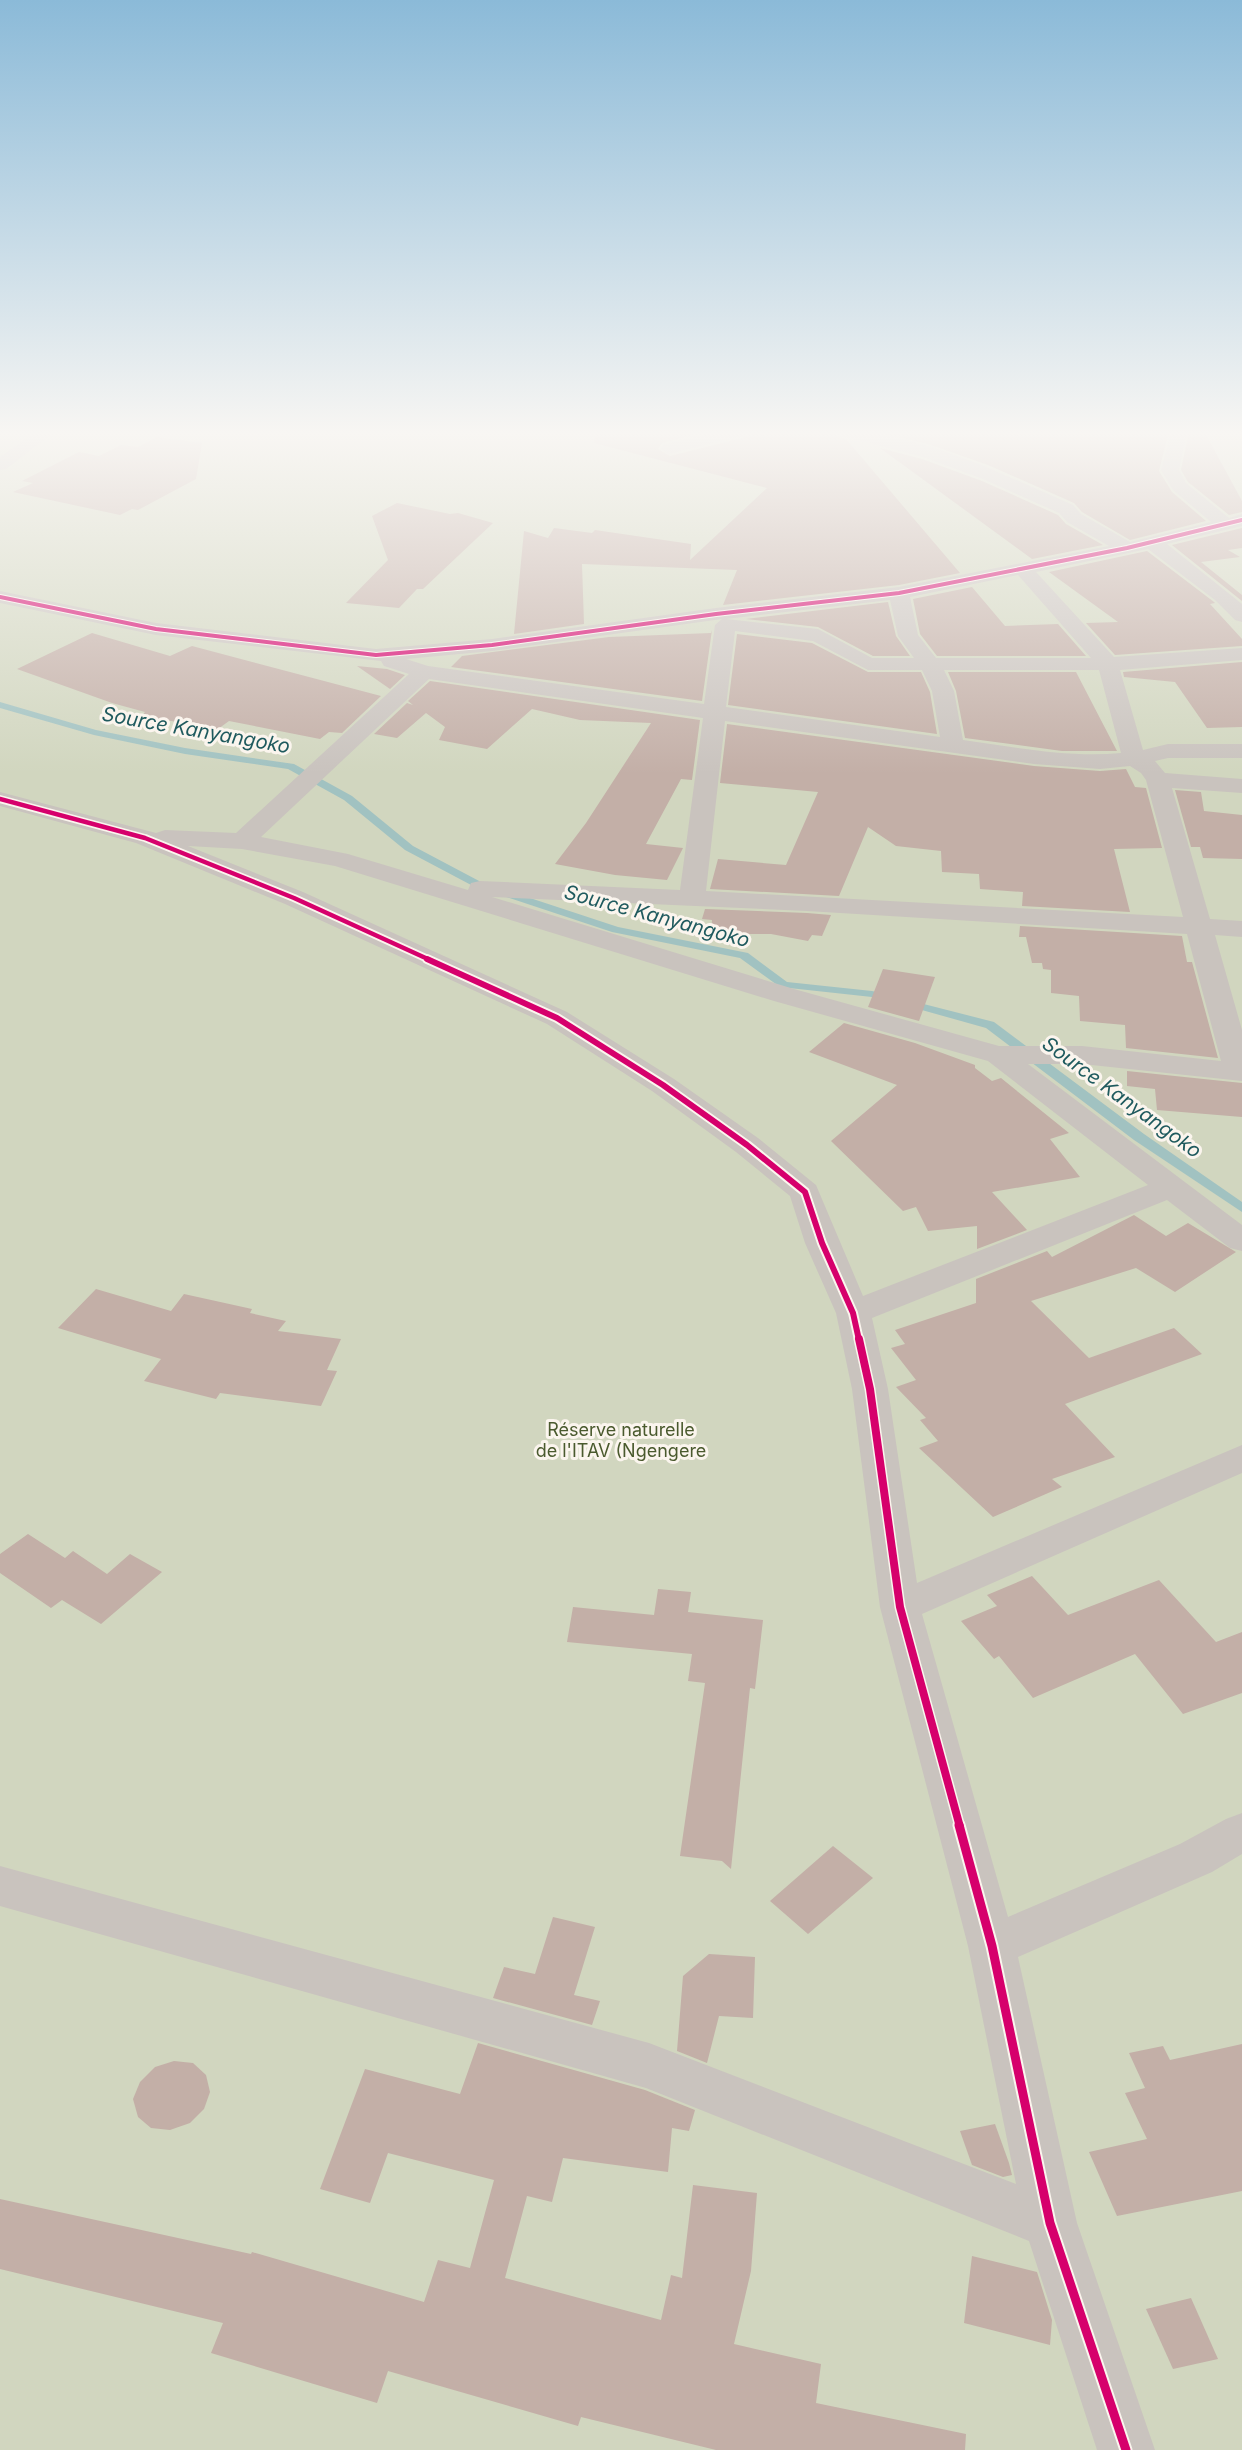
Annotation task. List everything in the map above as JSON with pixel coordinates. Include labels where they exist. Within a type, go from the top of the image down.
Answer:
[{"type":"street","points":[[1122,545],[1127,548]]},
{"type":"street","points":[[0,597],[156,629],[375,655],[492,645],[721,619],[899,594],[1138,545]]},
{"type":"street","points":[[1156,545],[1222,596],[1242,616]]},
{"type":"street","points":[[145,838],[242,841],[339,860],[784,995],[998,1055],[1082,1055],[1241,1072],[1158,780],[1150,768],[1134,759],[1108,664],[1024,570]]},
{"type":"street","points":[[899,594],[909,636],[931,666],[943,691],[952,747]]},
{"type":"street","points":[[721,619],[818,635],[868,664],[931,666],[1108,664],[1242,654]]},
{"type":"street","points":[[692,899],[714,711],[721,619]]},
{"type":"street","points":[[375,655],[424,672],[714,711],[952,747],[1100,762],[1134,759],[1168,751],[1242,751]]},
{"type":"street","points":[[242,841],[424,672]]},
{"type":"street","points":[[1158,780],[1242,786]]},
{"type":"street","points":[[0,799],[145,838],[294,898],[557,1018],[663,1084],[747,1145],[805,1192],[822,1243],[853,1313],[870,1389],[900,1607],[992,1946],[1050,2223],[1126,2450]]},
{"type":"street","points":[[433,887],[1242,929]]},
{"type":"street","points":[[998,1055],[1242,1241]]},
{"type":"street","points":[[853,1313],[1170,1187]]},
{"type":"street","points":[[900,1607],[1242,1458]]},
{"type":"street","points":[[992,1946],[1196,1858],[1242,1832]]},
{"type":"street","points":[[0,1886],[649,2066],[1050,2223]]},
{"type":"green space","name":"Réserve naturelle de l'ITAV (Ngengere","points":[[0,545],[1242,545],[1242,2450],[0,2450]]},
{"type":"building","points":[[383,545],[469,545],[423,589],[417,589],[399,608],[346,603],[388,560]]},
{"type":"building","points":[[523,545],[691,545],[690,560],[706,545],[936,545],[960,573],[899,585],[723,605],[737,570],[582,564],[584,624],[514,634]]},
{"type":"building","points":[[1013,545],[1101,545],[1032,559]]},
{"type":"building","points":[[1172,545],[1242,545],[1242,548],[1228,550],[1240,557],[1201,562],[1242,595],[1242,601]]},
{"type":"building","points":[[1147,551],[1215,603],[1210,604],[1242,639],[1242,646],[1115,655],[1086,623],[1118,622],[1049,572]]},
{"type":"building","points":[[972,587],[1005,626],[1058,624],[1086,656],[937,656],[920,634],[913,599]]},
{"type":"building","points":[[888,602],[896,636],[910,656],[873,656],[818,627],[746,619]]},
{"type":"building","points":[[712,630],[702,701],[451,667],[462,656],[609,637],[711,633]]},
{"type":"building","points":[[92,633],[170,656],[192,646],[381,696],[342,733],[329,732],[320,739],[229,721],[218,729],[142,716],[145,712],[112,703],[17,669]]},
{"type":"building","points":[[737,634],[812,643],[868,672],[921,672],[930,692],[937,734],[728,705]]},
{"type":"building","points":[[1242,662],[1242,727],[1207,728],[1175,682],[1124,677],[1123,672]]},
{"type":"building","points":[[357,666],[387,669],[405,675],[390,689]]},
{"type":"building","points":[[948,672],[1076,672],[1117,751],[1062,751],[965,738],[956,691]]},
{"type":"building","points":[[430,681],[700,720],[692,780],[681,779],[646,844],[683,848],[667,880],[615,875],[555,864],[586,823],[651,723],[580,720],[532,709],[487,749],[439,740],[445,727],[426,713],[397,738],[374,734],[407,703],[413,705],[408,701]]},
{"type":"building","points":[[727,724],[1034,766],[1100,771],[1126,769],[1135,787],[1146,788],[1162,848],[1114,849],[1130,912],[1022,906],[1023,892],[980,889],[979,874],[942,872],[941,851],[896,846],[868,827],[839,896],[710,889],[718,859],[786,865],[818,792],[720,783]]},
{"type":"building","points":[[1175,790],[1201,792],[1204,811],[1242,815],[1242,859],[1203,858],[1200,847],[1191,847]]},
{"type":"building","points":[[705,909],[831,915],[822,936],[812,935],[808,941],[771,934],[711,934],[712,920],[702,919]]},
{"type":"building","points":[[1020,926],[1182,936],[1187,962],[1192,962],[1218,1058],[1126,1048],[1125,1025],[1080,1021],[1079,996],[1051,993],[1051,970],[1043,969],[1042,963],[1032,963],[1026,937],[1019,937]]},
{"type":"building","points":[[883,969],[935,977],[919,1021],[868,1007]]},
{"type":"building","points":[[844,1023],[915,1043],[975,1065],[975,1068],[992,1081],[1001,1078],[1069,1133],[1050,1139],[1080,1177],[992,1192],[1027,1230],[977,1249],[977,1226],[928,1231],[916,1207],[903,1211],[831,1141],[897,1085],[809,1052]]},
{"type":"building","points":[[1127,1071],[1242,1083],[1242,1117],[1157,1110],[1155,1089],[1127,1086]]},
{"type":"building","points":[[1134,1215],[1166,1236],[1188,1223],[1236,1252],[1175,1292],[1136,1268],[1031,1301],[1089,1358],[1174,1328],[1202,1354],[1065,1404],[1115,1457],[1052,1479],[1062,1487],[993,1517],[919,1448],[938,1441],[920,1420],[926,1418],[896,1387],[916,1380],[891,1348],[905,1344],[895,1330],[976,1303],[976,1279],[1047,1251],[1052,1257]]},
{"type":"building","points":[[96,1289],[171,1311],[184,1294],[252,1309],[250,1313],[286,1321],[278,1331],[341,1339],[327,1370],[337,1371],[321,1406],[220,1393],[216,1399],[144,1381],[161,1359],[58,1328]]},
{"type":"building","points":[[28,1534],[65,1558],[73,1551],[107,1574],[130,1554],[162,1572],[101,1624],[62,1600],[51,1608],[0,1573],[0,1554]]},
{"type":"building","points":[[1032,1576],[1068,1615],[1159,1580],[1216,1642],[1242,1632],[1242,1693],[1183,1714],[1135,1654],[1033,1698],[999,1656],[994,1659],[961,1621],[997,1606],[987,1595]]},
{"type":"building","points":[[658,1589],[691,1592],[688,1612],[763,1620],[755,1689],[750,1688],[731,1869],[722,1861],[680,1856],[705,1683],[688,1681],[692,1654],[567,1642],[573,1607],[654,1615]]},
{"type":"building","points":[[833,1846],[873,1878],[808,1934],[770,1901]]},
{"type":"building","points":[[553,1917],[595,1927],[574,1995],[600,2001],[592,2025],[493,1998],[504,1967],[535,1974]]},
{"type":"building","points":[[709,1954],[755,1957],[753,2018],[719,2016],[707,2063],[677,2051],[683,1976]]},
{"type":"building","points":[[478,2043],[645,2090],[695,2110],[689,2131],[672,2128],[668,2172],[563,2158],[552,2202],[527,2196],[505,2278],[661,2320],[671,2275],[682,2278],[693,2185],[757,2193],[751,2271],[734,2344],[821,2364],[816,2403],[966,2434],[965,2450],[716,2450],[581,2417],[578,2426],[388,2371],[377,2403],[211,2353],[223,2323],[0,2269],[0,2199],[251,2254],[252,2252],[424,2302],[438,2260],[470,2268],[494,2180],[388,2153],[370,2203],[320,2189],[365,2069],[460,2094]]},
{"type":"building","points":[[1242,2044],[1242,2191],[1117,2216],[1089,2152],[1147,2139],[1125,2093],[1145,2088],[1129,2053],[1163,2046],[1170,2060]]},
{"type":"building","points":[[174,2061],[193,2063],[206,2075],[210,2092],[204,2109],[190,2123],[170,2130],[151,2128],[138,2117],[133,2099],[140,2082],[155,2067]]},
{"type":"building","points":[[995,2124],[1012,2175],[1003,2177],[972,2165],[960,2131]]},
{"type":"building","points":[[972,2256],[1037,2272],[1052,2320],[1050,2345],[964,2323]]},
{"type":"building","points":[[1191,2298],[1218,2359],[1173,2369],[1146,2309]]},
{"type":"waterway","name":"Source Kanyangoko","points":[[0,705],[94,732],[185,751],[291,766],[348,798],[409,848],[477,884],[616,930],[744,955],[784,985],[872,994],[889,998]]},
{"type":"waterway","name":"Source Kanyangoko","points":[[908,1003],[990,1025],[1139,1137],[1242,1208]]},
{"type":"cycle path","points":[[0,597],[156,629],[376,655],[492,645],[716,614],[899,593],[1138,545]]},
{"type":"cycle path","points":[[0,799],[145,838],[294,898],[557,1018],[663,1085],[747,1145],[805,1192],[822,1243],[853,1313],[870,1389],[900,1607],[992,1946],[1050,2223],[1126,2450]]}]
